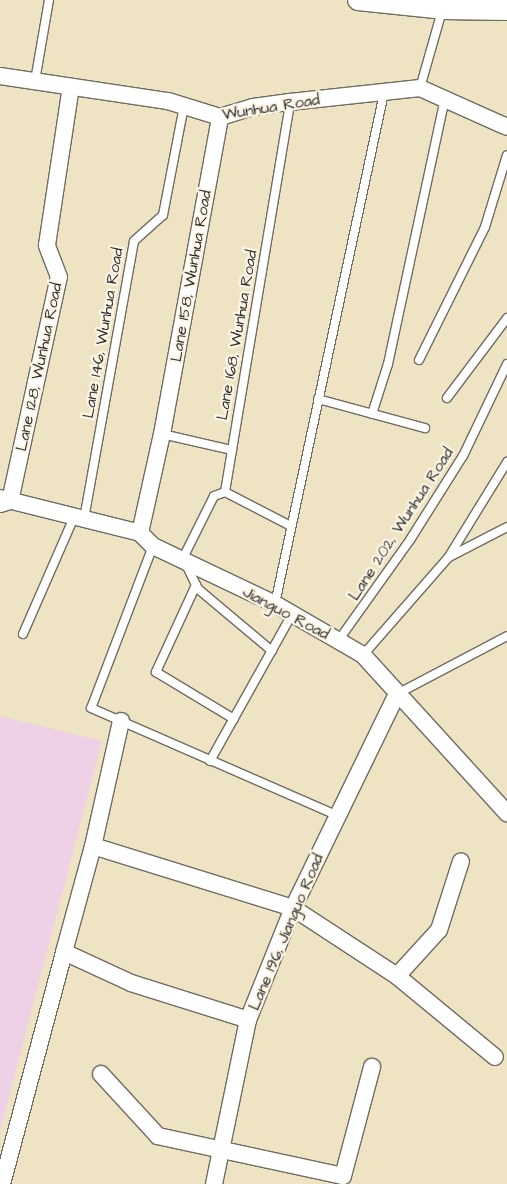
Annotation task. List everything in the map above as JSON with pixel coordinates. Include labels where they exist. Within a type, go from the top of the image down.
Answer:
[{"type":"street","points":[[358,0],[397,2],[443,9],[507,10]]},
{"type":"street","name":"Wunhua Road","points":[[0,76],[184,106],[220,117],[254,107],[420,88]]},
{"type":"street","name":"Lane 128, Wunhua Road","points":[[3,501],[59,277],[47,245],[71,87]]},
{"type":"street","points":[[420,88],[507,127]]},
{"type":"street","name":"Lane 158, Wunhua Road","points":[[140,533],[162,434],[220,117]]},
{"type":"street","name":"Jianguo Road","points":[[3,501],[140,533],[154,546],[275,604],[363,655],[507,813]]},
{"type":"street","name":"Lane 196, Jianguo Road","points":[[214,1184],[248,1020],[293,908],[397,694]]},
{"type":"street","points":[[2,1184],[92,846],[121,721]]},
{"type":"street","points":[[92,846],[293,908],[397,976],[495,1057]]},
{"type":"street","points":[[397,976],[439,930],[461,861]]},
{"type":"street","points":[[64,952],[131,983],[248,1020]]},
{"type":"street","points":[[101,1074],[158,1136],[222,1148],[343,1176],[372,1067]]},
{"type":"lane","points":[[36,81],[49,0]]},
{"type":"lane","points":[[420,88],[443,9]]},
{"type":"lane","points":[[275,604],[384,93]]},
{"type":"lane","points":[[372,414],[388,364],[445,99]]},
{"type":"lane","name":"Lane 168, Wunhua Road","points":[[225,492],[290,102]]},
{"type":"lane","name":"Lane 146, Wunhua Road","points":[[23,634],[79,518],[134,241],[163,215],[184,106]]},
{"type":"lane","points":[[419,360],[485,227],[507,155]]},
{"type":"lane","points":[[447,398],[507,318]]},
{"type":"lane","name":"Lane 202, Wunhua Road","points":[[338,641],[410,540],[463,456],[507,364]]},
{"type":"lane","points":[[318,399],[425,428]]},
{"type":"lane","points":[[162,434],[232,450]]},
{"type":"lane","points":[[363,655],[448,558],[507,462]]},
{"type":"lane","points":[[272,651],[196,585],[182,558],[214,496],[225,492],[291,526]]},
{"type":"lane","points":[[448,558],[507,527]]},
{"type":"lane","points":[[154,546],[91,708],[338,816]]},
{"type":"lane","points":[[196,585],[156,672],[234,719]]},
{"type":"lane","points":[[210,761],[292,614]]},
{"type":"lane","points":[[397,694],[507,636]]},
{"type":"shaded area","points":[[0,716],[102,741],[0,1131]]}]
